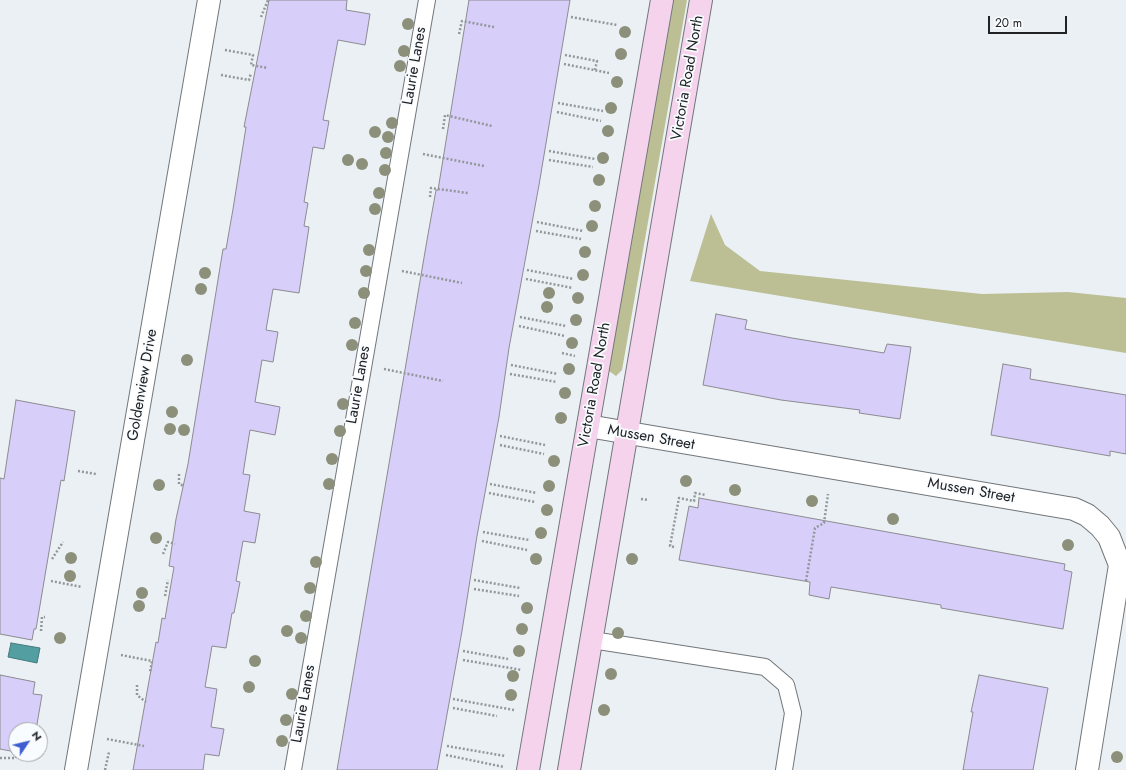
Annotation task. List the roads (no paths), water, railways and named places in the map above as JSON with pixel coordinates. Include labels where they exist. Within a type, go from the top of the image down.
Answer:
[{"type":"main road","name":"Victoria Road North","points":[[522,766],[538,713],[662,0]]},
{"type":"main road","name":"Victoria Road North","points":[[569,770],[701,0]]},
{"type":"street","name":"Goldenview Drive","points":[[76,770],[209,0]]},
{"type":"street","name":"Mussen Street","points":[[588,426],[627,434],[1074,509],[1091,518],[1109,537],[1120,565],[1087,770]]},
{"type":"lane","name":"Laurie Lanes","points":[[293,770],[427,0]]},
{"type":"lane","points":[[592,640],[765,667],[786,685],[793,713],[784,770]]},
{"type":"water","points":[[11,643],[40,648],[37,663],[8,657]]}]
